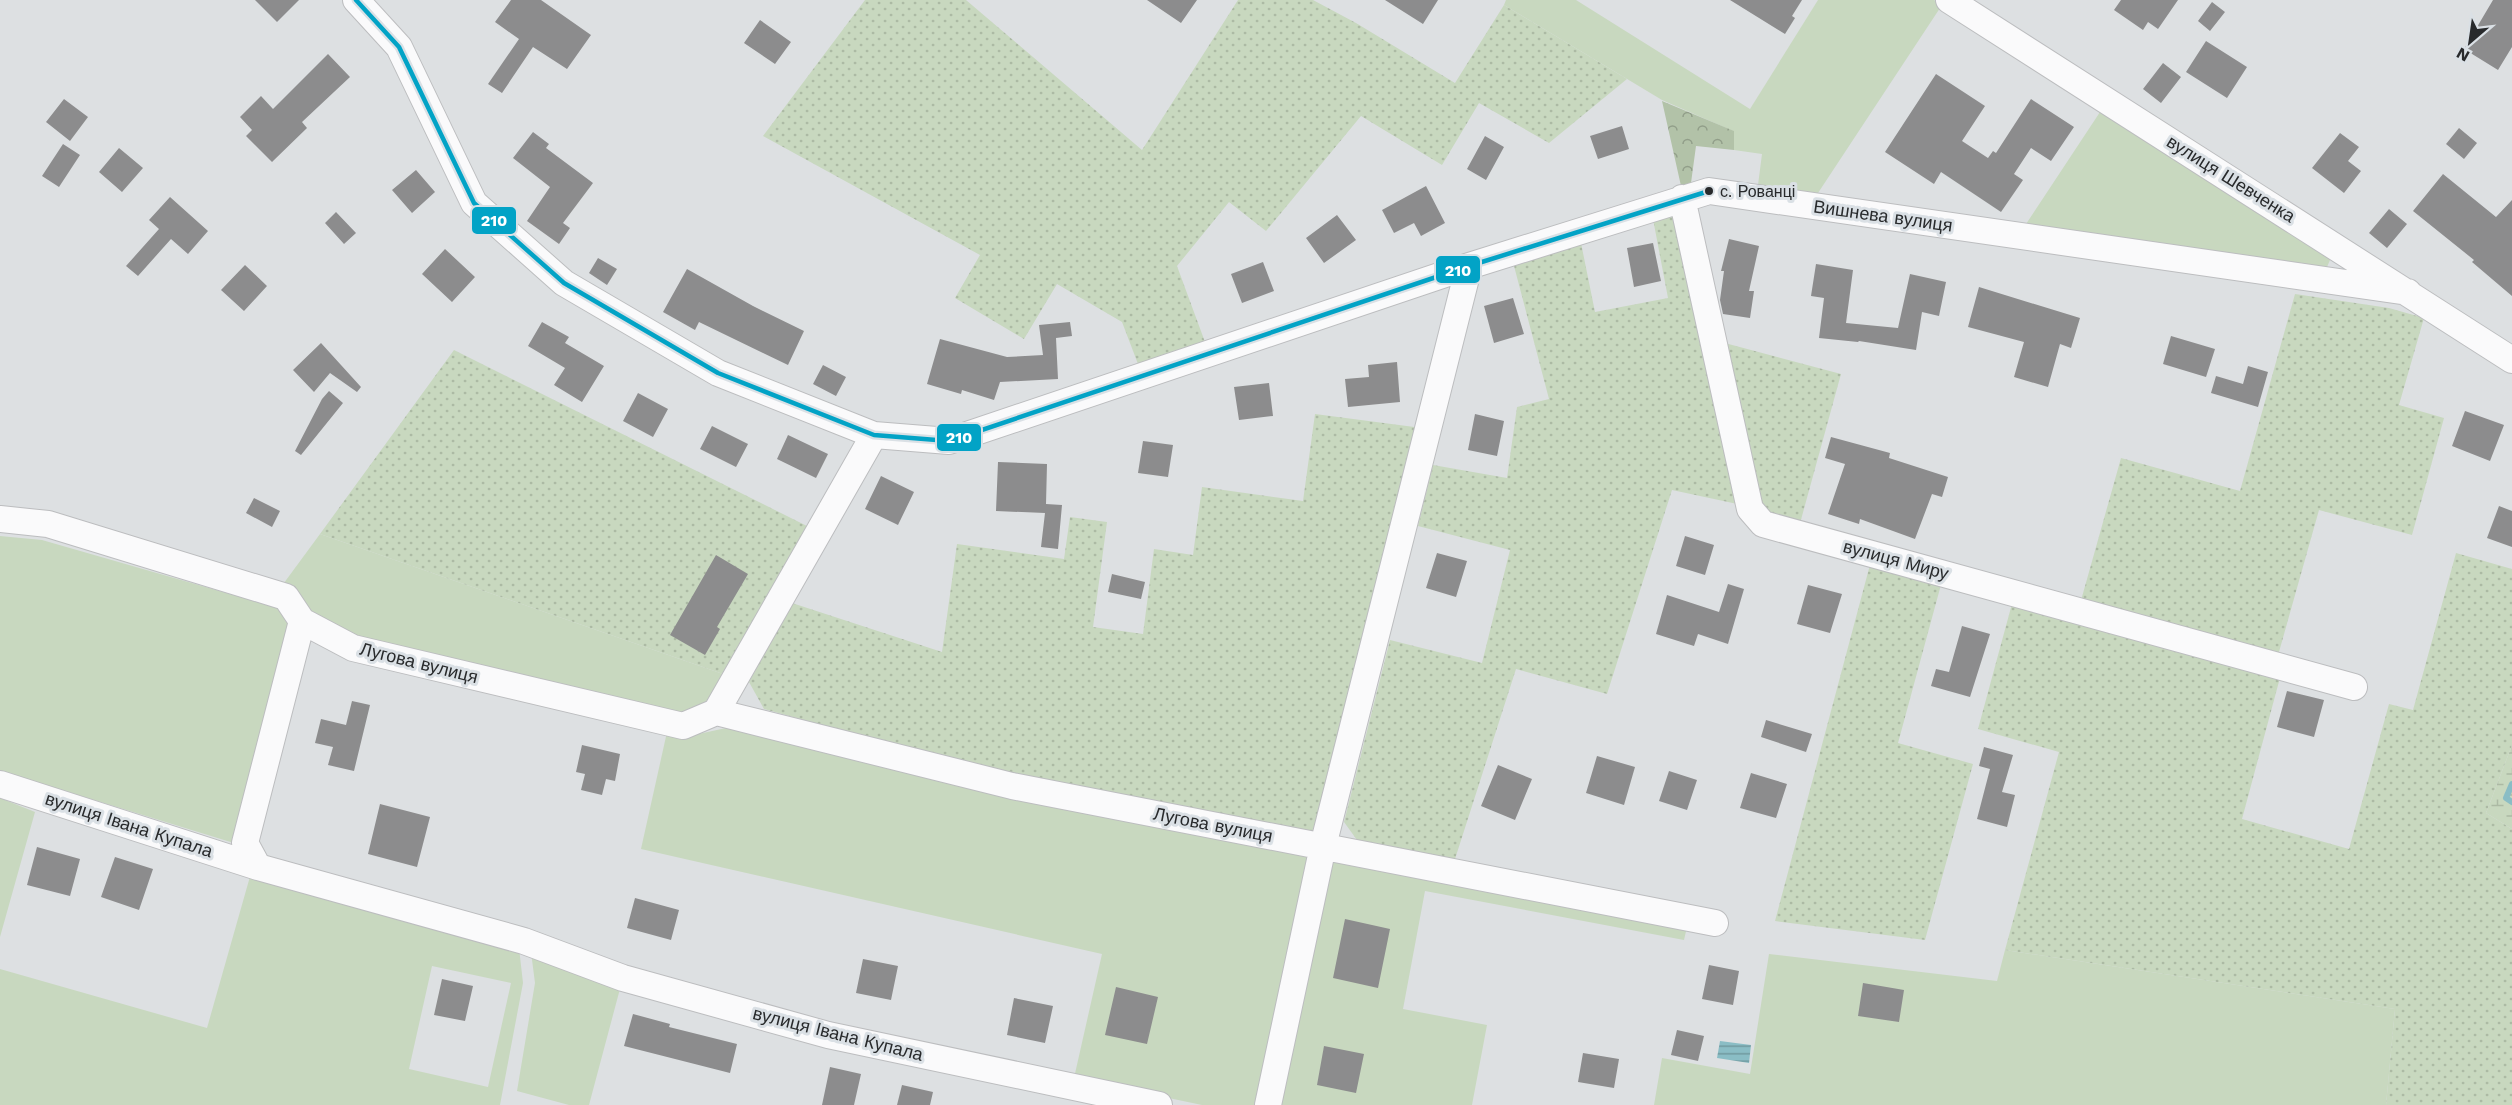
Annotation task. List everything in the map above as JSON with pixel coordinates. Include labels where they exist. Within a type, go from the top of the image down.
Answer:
[{"type":"street","name":"Вишнева вулиця","points":[[356,0],[399,47],[474,203],[564,283],[718,373],[874,435],[949,441],[1469,266],[1709,191],[2408,292]]},
{"type":"street","name":"вулиця Шевченка","points":[[1949,0],[2512,360]]},
{"type":"street","name":"вулиця Миру","points":[[1683,198],[1750,509],[1763,524],[2354,687]]},
{"type":"street","points":[[1269,1105],[1323,846],[1469,266]]},
{"type":"street","points":[[716,712],[874,435]]},
{"type":"street","name":"Лугова вулиця","points":[[0,519],[48,524],[286,597],[302,621],[353,648],[683,726],[716,712],[1012,786],[1715,923]]},
{"type":"street","points":[[258,867],[245,843],[302,621]]},
{"type":"street","name":"вулиця Івана Купала","points":[[0,784],[258,867],[524,941],[623,978],[828,1035],[1159,1105]]},
{"type":"green space","points":[[865,0],[966,0],[1142,150],[1238,0],[1313,0],[1356,23],[1455,83],[1504,5],[1627,79],[1549,143],[1479,103],[1442,165],[1361,116],[1266,231],[1229,202],[1177,266],[1205,342],[1138,364],[1122,322],[1057,284],[1024,339],[955,298],[980,255],[763,136]]},
{"type":"green space","points":[[1506,0],[1576,0],[1750,109],[1818,0],[1934,0],[1942,5],[1818,193],[1758,185],[1762,154],[1734,150],[1733,131],[1662,100],[1504,5]]},
{"type":"green space","points":[[1662,101],[1734,131],[1734,150],[1696,146],[1691,183],[1681,186]]},
{"type":"green space","points":[[2102,109],[2323,250],[2330,260],[2327,267],[2026,224]]},
{"type":"green space","points":[[1678,211],[1742,505],[1672,490],[1607,694],[1516,669],[1455,859],[1357,840],[1344,822],[1390,640],[1482,663],[1510,550],[1418,526],[1433,465],[1507,478],[1517,407],[1549,399],[1514,266],[1581,243],[1595,312],[1668,298],[1653,219]]},
{"type":"green space","points":[[2295,294],[2389,308],[2424,318],[2399,405],[2444,418],[2412,535],[2319,510],[2277,659],[2080,604],[2121,458],[2240,491]]},
{"type":"green space","points":[[1721,342],[1841,374],[1799,527],[1767,518],[1756,506]]},
{"type":"green space","points":[[454,350],[811,528],[723,674],[320,534]]},
{"type":"green space","points":[[1315,414],[1422,428],[1316,834],[1015,778],[764,709],[749,682],[792,603],[942,652],[957,544],[1064,559],[1070,517],[1107,522],[1093,627],[1143,634],[1154,549],[1193,555],[1202,487],[1303,501]]},
{"type":"green space","points":[[320,534],[723,674],[704,705],[682,718],[357,639],[312,615],[281,587]]},
{"type":"green space","points":[[0,536],[42,540],[282,609],[293,624],[237,844],[0,771]]},
{"type":"green space","points":[[2456,553],[2512,569],[2512,745],[2486,813],[2512,829],[2512,1105],[2386,1105],[2395,1009],[2005,950],[2059,752],[1978,729],[2013,600],[2281,674],[2242,819],[2349,849],[2389,704],[2413,710]]},
{"type":"green space","points":[[1871,561],[1942,581],[1898,743],[1973,764],[1925,940],[1775,921]]},
{"type":"green space","points":[[735,726],[1311,853],[1258,1105],[1202,1105],[1074,1078],[1102,954],[641,849],[667,732],[685,737]]},
{"type":"green space","points":[[2512,745],[2512,829],[2486,813]]},
{"type":"green space","points":[[0,798],[35,812],[0,937]]},
{"type":"green space","points":[[1326,859],[1687,927],[1684,940],[1425,891],[1403,1009],[1487,1025],[1472,1105],[1280,1105]]},
{"type":"green space","points":[[251,873],[519,948],[523,983],[500,1105],[0,1105],[0,969],[207,1028]],"holes":[[[432,966],[511,983],[488,1087],[409,1069]]]},
{"type":"green space","points":[[2005,950],[2395,1009],[2386,1105],[1654,1105],[1662,1058],[1750,1074],[1769,954],[1997,981]]},
{"type":"green space","points":[[531,952],[621,985],[589,1105],[569,1105],[517,1091],[535,983]]},
{"type":"water","points":[[1720,1041],[1751,1045],[1749,1063],[1717,1058]]},
{"type":"building","points":[[255,0],[299,0],[277,22]]},
{"type":"building","points":[[511,0],[541,0],[591,35],[567,69],[533,47],[502,93],[488,84],[519,39],[495,22]]},
{"type":"building","points":[[1147,0],[1197,0],[1181,23]]},
{"type":"building","points":[[1385,0],[1438,0],[1423,24]]},
{"type":"building","points":[[1730,0],[1802,0],[1785,34]]},
{"type":"building","points":[[2121,0],[2178,0],[2158,29],[2148,22],[2143,30],[2114,10]]},
{"type":"building","points":[[2493,0],[2512,0],[2512,47],[2498,70],[2464,49]]},
{"type":"building","points":[[2212,2],[2225,12],[2210,31],[2198,21]]},
{"type":"building","points":[[760,20],[791,42],[775,64],[744,43]]},
{"type":"building","points":[[2206,41],[2247,67],[2227,98],[2186,72]]},
{"type":"building","points":[[328,54],[350,77],[302,122],[307,128],[272,162],[246,136],[252,130],[240,117],[261,96],[273,109]]},
{"type":"building","points":[[2163,63],[2181,77],[2161,103],[2143,89]]},
{"type":"building","points":[[1936,74],[1985,106],[1962,141],[1988,158],[1993,151],[1996,153],[2031,99],[2074,127],[2051,161],[2031,148],[2014,174],[2023,180],[2001,212],[1941,172],[1934,184],[1885,152]]},
{"type":"building","points":[[64,99],[88,117],[70,141],[46,122]]},
{"type":"building","points":[[1622,126],[1629,149],[1598,159],[1590,136]]},
{"type":"building","points":[[2459,128],[2477,143],[2464,159],[2446,144]]},
{"type":"building","points":[[533,132],[549,144],[546,148],[593,183],[563,223],[570,228],[559,244],[527,221],[550,187],[513,158]]},
{"type":"building","points":[[2340,133],[2359,147],[2348,161],[2361,171],[2344,193],[2312,168]]},
{"type":"building","points":[[1485,136],[1504,147],[1486,180],[1467,169]]},
{"type":"building","points":[[63,144],[80,155],[59,187],[42,176]]},
{"type":"building","points":[[119,148],[143,168],[122,192],[99,172]]},
{"type":"building","points":[[416,170],[435,192],[412,213],[392,190]]},
{"type":"building","points":[[2443,174],[2496,217],[2512,200],[2512,296],[2472,262],[2474,260],[2413,211]]},
{"type":"building","points":[[1426,186],[1445,223],[1421,236],[1414,223],[1394,233],[1382,210]]},
{"type":"building","points":[[170,197],[208,231],[188,254],[171,239],[138,276],[126,266],[159,229],[149,220]]},
{"type":"building","points":[[2389,209],[2407,224],[2387,248],[2369,233]]},
{"type":"building","points":[[336,212],[356,233],[344,244],[325,223]]},
{"type":"building","points":[[1337,215],[1356,240],[1324,263],[1306,238]]},
{"type":"building","points":[[1729,239],[1759,246],[1749,291],[1754,291],[1750,318],[1723,314],[1720,300],[1724,271],[1721,271]]},
{"type":"building","points":[[1653,243],[1661,281],[1634,287],[1627,248]]},
{"type":"building","points":[[445,249],[475,277],[452,302],[422,274]]},
{"type":"building","points":[[598,258],[617,269],[607,285],[589,273]]},
{"type":"building","points":[[1263,262],[1274,291],[1242,303],[1231,274]]},
{"type":"building","points":[[1816,264],[1853,270],[1846,323],[1898,328],[1910,274],[1946,282],[1939,316],[1922,312],[1916,350],[1859,341],[1819,338],[1824,298],[1811,296]]},
{"type":"building","points":[[245,265],[267,286],[244,311],[221,290]]},
{"type":"building","points":[[687,269],[804,331],[788,365],[699,322],[695,330],[663,312]]},
{"type":"building","points":[[1979,287],[2080,318],[2071,348],[2060,344],[2048,387],[2014,377],[2024,342],[1968,327]]},
{"type":"building","points":[[1513,298],[1524,334],[1494,343],[1484,306]]},
{"type":"building","points":[[542,322],[569,337],[565,343],[604,366],[582,402],[554,385],[565,368],[528,346]]},
{"type":"building","points":[[1070,322],[1072,336],[1056,338],[1058,379],[1000,382],[994,400],[962,390],[961,394],[927,384],[940,339],[1007,357],[1043,355],[1039,325]]},
{"type":"building","points":[[2171,336],[2215,349],[2206,377],[2163,364]]},
{"type":"building","points":[[321,343],[361,387],[357,392],[330,373],[314,392],[293,370]]},
{"type":"building","points":[[1397,362],[1400,402],[1348,407],[1345,379],[1369,377],[1368,365]]},
{"type":"building","points":[[823,365],[846,377],[836,396],[813,384]]},
{"type":"building","points":[[2248,366],[2268,372],[2258,407],[2211,393],[2216,376],[2243,384]]},
{"type":"building","points":[[1269,383],[1273,416],[1239,420],[1234,387]]},
{"type":"building","points":[[329,391],[343,403],[301,455],[295,451],[322,399]]},
{"type":"building","points":[[638,393],[668,409],[653,437],[623,421]]},
{"type":"building","points":[[2465,411],[2504,425],[2490,461],[2452,446]]},
{"type":"building","points":[[1475,414],[1504,421],[1497,456],[1468,450]]},
{"type":"building","points":[[712,426],[748,444],[736,467],[700,449]]},
{"type":"building","points":[[788,435],[828,454],[816,478],[777,459]]},
{"type":"building","points":[[1831,437],[1890,453],[1889,458],[1948,477],[1942,497],[1932,494],[1915,539],[1860,519],[1859,524],[1828,514],[1845,464],[1825,458]]},
{"type":"building","points":[[1143,441],[1173,445],[1168,477],[1138,473]]},
{"type":"building","points":[[998,462],[1047,464],[1046,504],[1062,505],[1058,549],[1041,547],[1045,513],[996,511]]},
{"type":"building","points":[[881,476],[914,492],[898,525],[865,509]]},
{"type":"building","points":[[254,498],[280,511],[272,527],[246,513]]},
{"type":"building","points":[[2499,506],[2512,511],[2512,547],[2487,538]]},
{"type":"building","points":[[1685,536],[1714,545],[1705,575],[1676,566]]},
{"type":"building","points":[[1437,553],[1467,561],[1456,597],[1426,588]]},
{"type":"building","points":[[716,555],[748,574],[717,627],[720,629],[705,655],[670,635]]},
{"type":"building","points":[[1112,574],[1145,582],[1141,599],[1108,592]]},
{"type":"building","points":[[1728,584],[1744,589],[1728,644],[1698,634],[1694,646],[1656,634],[1667,595],[1719,612]]},
{"type":"building","points":[[1808,585],[1842,594],[1830,633],[1797,624]]},
{"type":"building","points":[[1962,626],[1990,634],[1970,697],[1931,686],[1936,669],[1949,672]]},
{"type":"building","points":[[2287,691],[2324,700],[2314,737],[2277,727]]},
{"type":"building","points":[[352,701],[370,705],[354,771],[328,765],[333,747],[315,743],[321,719],[346,725]]},
{"type":"building","points":[[1766,720],[1812,734],[1806,752],[1761,737]]},
{"type":"building","points":[[582,745],[620,754],[615,781],[606,779],[602,795],[581,790],[585,774],[576,772]]},
{"type":"building","points":[[1984,747],[2013,755],[2002,792],[2015,795],[2007,827],[1977,819],[1990,769],[1979,766]]},
{"type":"building","points":[[1597,756],[1635,767],[1624,805],[1586,793]]},
{"type":"building","points":[[1498,765],[1532,779],[1515,820],[1481,806]]},
{"type":"building","points":[[1669,771],[1697,780],[1687,810],[1659,801]]},
{"type":"building","points":[[1751,773],[1787,784],[1776,818],[1740,808]]},
{"type":"building","points":[[380,804],[430,817],[417,867],[368,854]]},
{"type":"building","points":[[37,847],[80,859],[70,896],[27,885]]},
{"type":"building","points":[[115,857],[153,869],[139,910],[101,897]]},
{"type":"building","points":[[635,898],[679,910],[671,940],[627,928]]},
{"type":"building","points":[[1345,919],[1390,929],[1378,988],[1333,978]]},
{"type":"building","points":[[863,959],[898,966],[891,1000],[856,993]]},
{"type":"building","points":[[1709,965],[1739,971],[1733,1005],[1702,999]]},
{"type":"building","points":[[442,979],[473,986],[465,1021],[434,1015]]},
{"type":"building","points":[[1863,983],[1904,990],[1899,1022],[1858,1016]]},
{"type":"building","points":[[1116,987],[1158,997],[1147,1044],[1105,1035]]},
{"type":"building","points":[[1014,998],[1053,1006],[1045,1043],[1007,1035]]},
{"type":"building","points":[[633,1014],[670,1024],[669,1027],[737,1044],[730,1073],[624,1046]]},
{"type":"building","points":[[1677,1030],[1704,1036],[1698,1061],[1671,1055]]},
{"type":"building","points":[[1324,1046],[1364,1054],[1356,1093],[1317,1085]]},
{"type":"building","points":[[1583,1053],[1619,1059],[1614,1088],[1578,1082]]},
{"type":"building","points":[[830,1067],[861,1074],[854,1105],[822,1105]]},
{"type":"building","points":[[902,1085],[933,1092],[930,1105],[897,1105]]},
{"type":"waterway","points":[[2512,784],[2506,798],[2512,802]]},
{"type":"transit line","name":"210","points":[[356,0],[399,47],[474,203],[564,283],[718,373],[874,435],[949,441],[1469,266],[1709,191]]},
{"type":"place","name":"с. Рованці","points":[[1709,191]]}]
